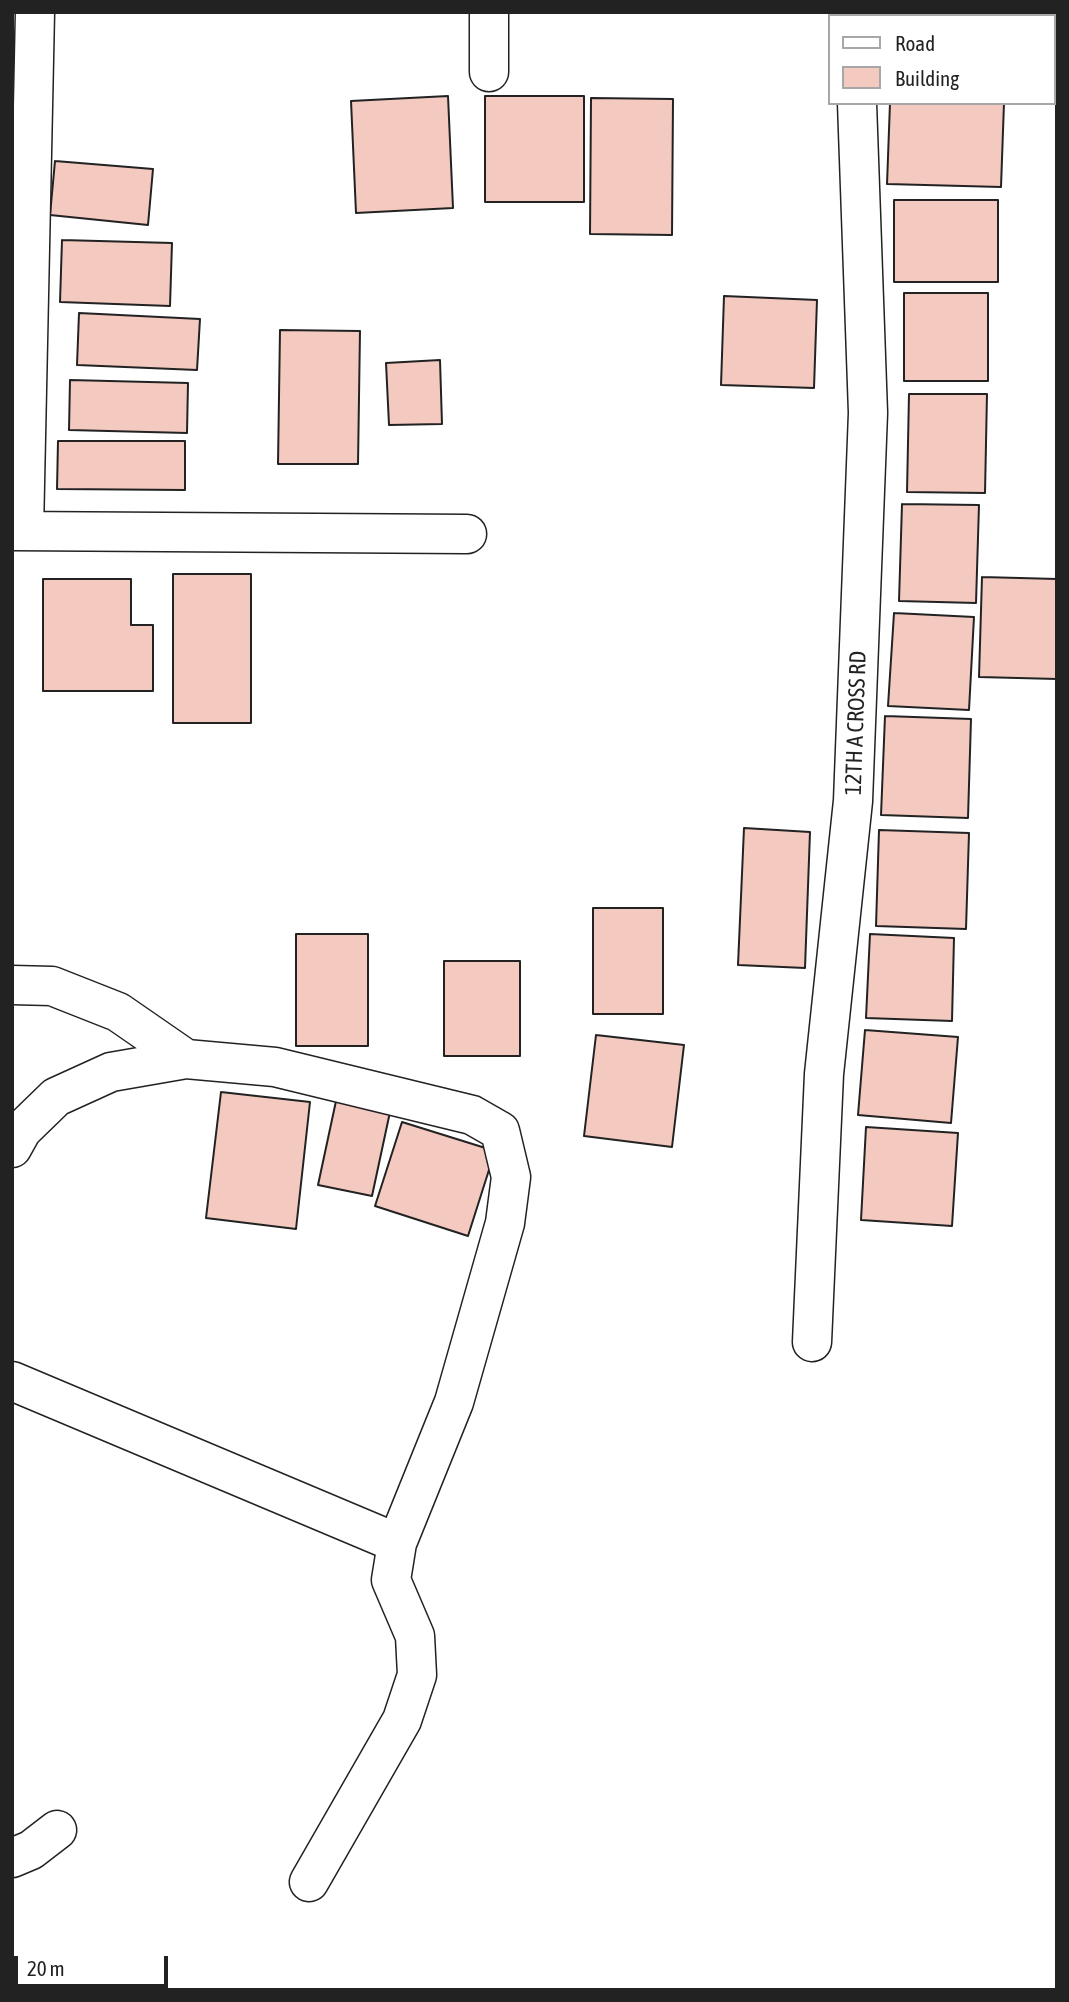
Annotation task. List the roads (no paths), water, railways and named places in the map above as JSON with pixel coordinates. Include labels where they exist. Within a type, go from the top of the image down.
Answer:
[{"type":"street","points":[[36,12],[18,531],[467,534]]},
{"type":"street","points":[[489,12],[489,72]]},
{"type":"street","name":"12TH A CROSS RD","points":[[812,1342],[824,1074],[853,801],[868,413],[857,105]]},
{"type":"street","points":[[12,985],[52,986],[118,1012],[186,1059]]},
{"type":"street","points":[[12,1149],[22,1130],[56,1097],[111,1072],[186,1059],[275,1067],[472,1115],[500,1131],[511,1177],[505,1223],[454,1402],[397,1543],[391,1580],[415,1636],[417,1675],[402,1720],[309,1882]]},
{"type":"street","points":[[12,1381],[397,1543]]},
{"type":"street","points":[[12,1858],[32,1850],[57,1830]]}]
